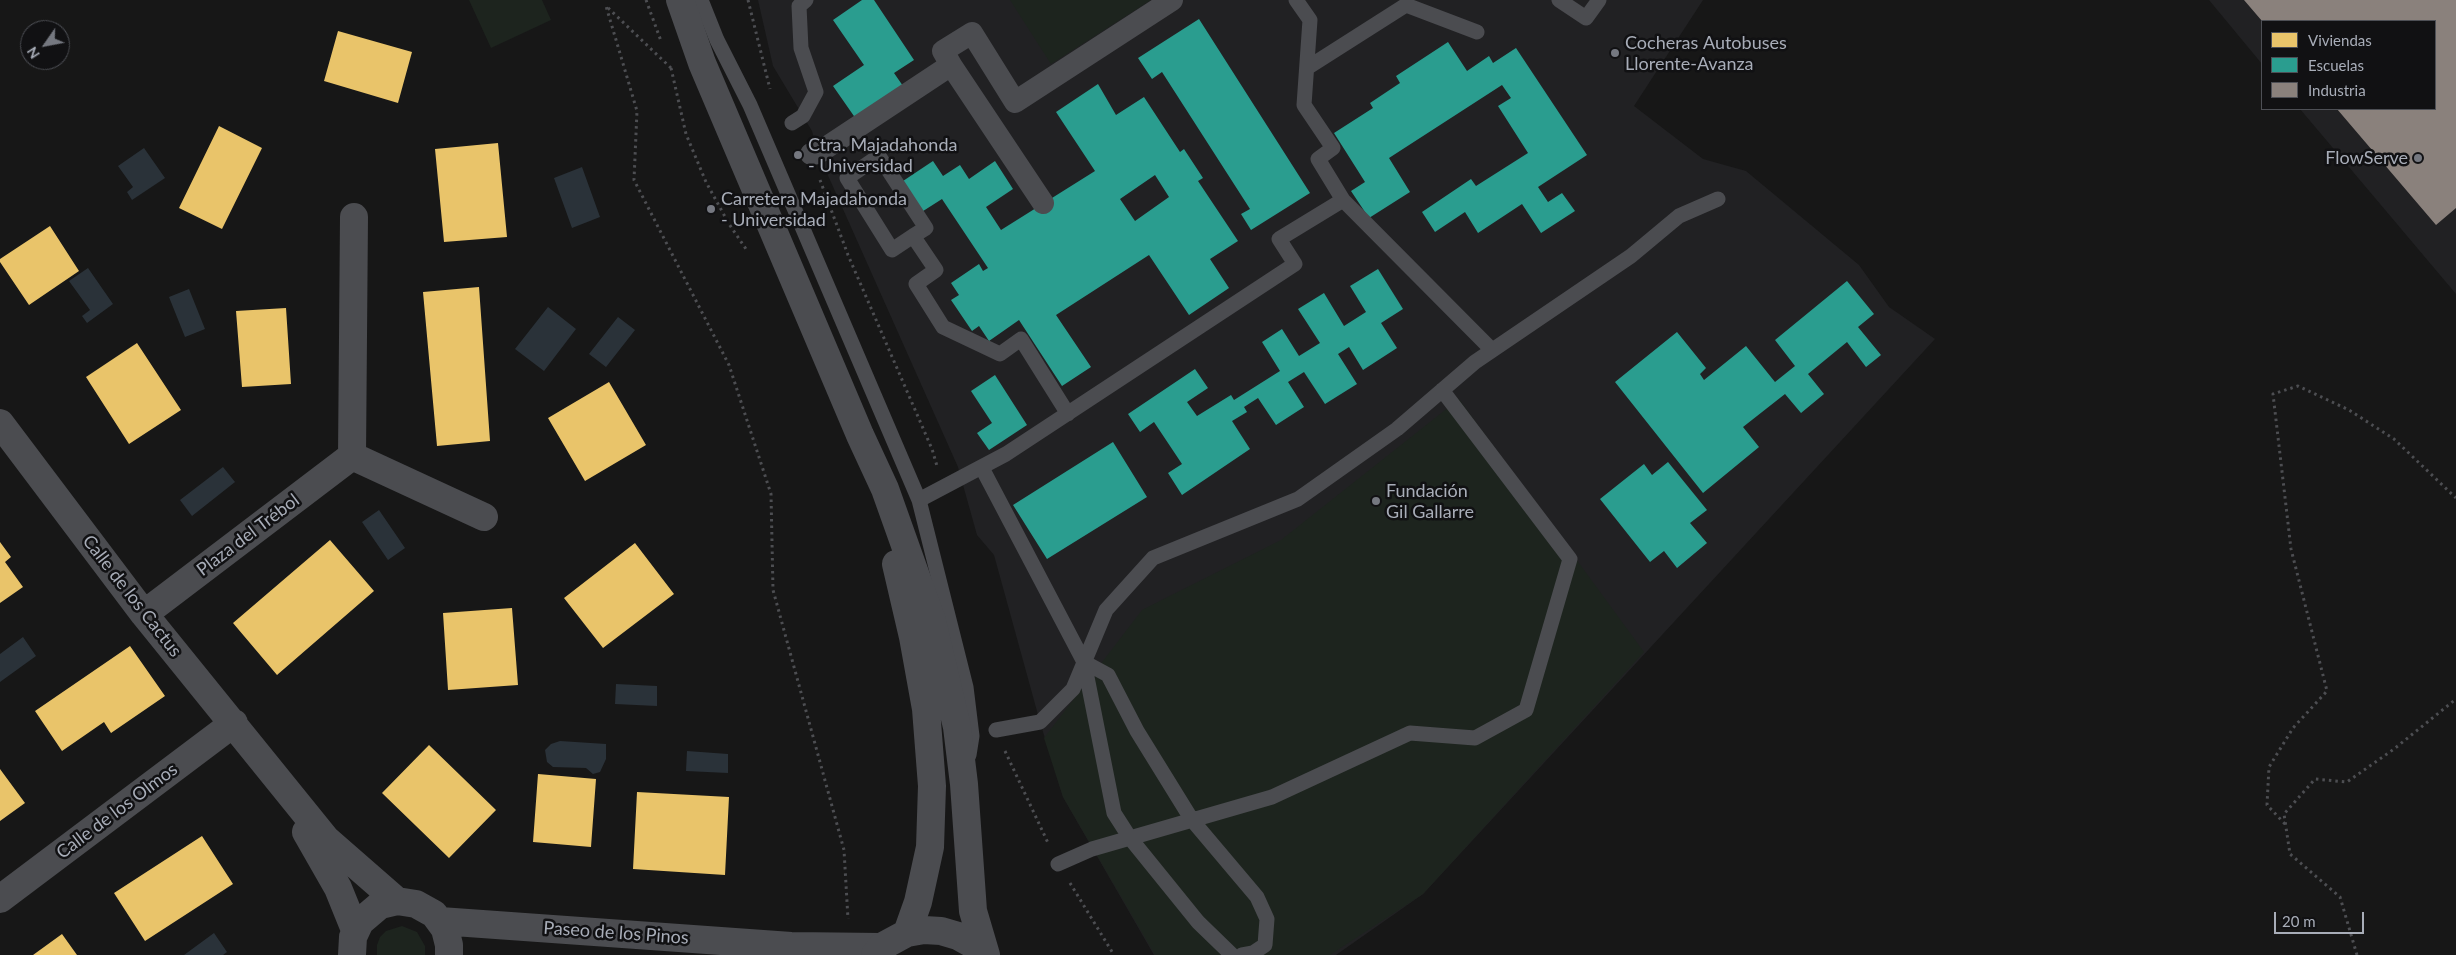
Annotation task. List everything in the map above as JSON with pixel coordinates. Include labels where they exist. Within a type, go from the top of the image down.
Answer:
[{"type":"street","points":[[680,0],[702,62],[860,435],[885,489],[932,621],[957,727],[964,784],[973,910],[985,955]]},
{"type":"street","points":[[982,124],[1018,106],[1172,0]]},
{"type":"street","points":[[1018,106],[972,33],[943,51],[982,124],[1043,204]]},
{"type":"street","points":[[811,154],[818,153],[951,65]]},
{"type":"street","points":[[354,217],[352,456],[484,517]]},
{"type":"street","name":"Calle de los Cactus","points":[[0,423],[144,614],[326,839],[397,901]]},
{"type":"street","points":[[860,435],[899,575],[913,637],[929,739],[932,786],[930,847],[918,902],[907,933]]},
{"type":"street","name":"Plaza del Trébol","points":[[144,614],[352,456]]},
{"type":"street","name":"Calle de los Olmos","points":[[0,899],[234,723]]},
{"type":"street","name":"Calle de los Cactus","points":[[267,766],[338,888],[354,942]]},
{"type":"street","points":[[354,942],[372,909],[397,901],[407,901],[426,908],[440,921],[448,937],[449,955]]},
{"type":"street","name":"Paseo de los Pinos","points":[[440,921],[869,950]]},
{"type":"street","points":[[869,950],[907,933],[924,930],[941,931],[958,936],[974,945],[985,955]]},
{"type":"lane","points":[[701,0],[717,40],[750,105],[919,500],[966,687],[972,736],[964,784]]},
{"type":"lane","points":[[792,123],[803,116],[816,92],[801,48],[799,6],[806,0]]},
{"type":"lane","points":[[1296,0],[1310,20],[1304,105],[1334,148],[1318,159],[1344,200],[1492,350]]},
{"type":"lane","points":[[1559,0],[1586,18],[1599,0]]},
{"type":"lane","points":[[1307,68],[1406,5],[1477,32]]},
{"type":"lane","points":[[879,156],[926,228],[913,236],[892,250],[847,178],[879,156]]},
{"type":"lane","points":[[919,500],[1006,454],[1295,264],[1279,238],[1344,200]]},
{"type":"lane","points":[[996,730],[1040,722],[1072,689],[1106,610],[1152,558],[1298,499],[1397,428],[1492,350],[1631,256],[1679,216],[1718,200]]},
{"type":"lane","points":[[913,236],[936,270],[916,284],[943,327],[1000,354],[1021,339],[1068,414]]},
{"type":"lane","points":[[1058,864],[1092,849],[1272,797],[1410,732],[1475,738],[1526,710],[1570,559],[1442,390]]},
{"type":"lane","points":[[982,468],[1084,662],[1114,813],[1130,838],[1198,922],[1232,955]]},
{"type":"lane","points":[[1084,662],[1108,675],[1137,731],[1192,820],[1257,897],[1268,918],[1265,945],[1252,953],[1242,955]]},
{"type":"path","points":[[646,0],[661,43]]},
{"type":"path","points":[[671,68],[606,6],[636,111],[634,180],[729,365],[771,494],[773,590],[844,850],[869,950]]},
{"type":"path","points":[[668,60],[686,134],[706,182],[728,224],[752,256]]},
{"type":"path","points":[[2285,824],[2267,804],[2269,767],[2293,728],[2327,691],[2292,549],[2273,394],[2298,386],[2349,410],[2394,439],[2456,498]]},
{"type":"path","points":[[2357,955],[2340,897],[2290,854],[2284,814],[2315,780],[2347,782],[2394,749],[2456,699]]},
{"type":"shaded area","points":[[469,0],[542,0],[551,20],[491,48]]},
{"type":"shaded area","name":"Fundación Gil Gallarre","points":[[758,0],[1703,0],[1634,106],[1703,159],[1746,171],[1859,265],[1889,307],[1935,339],[1423,894],[1336,955],[1154,955],[1063,797],[1040,722],[994,555],[977,535],[958,467],[818,153],[812,131],[773,66]]},
{"type":"shaded area","points":[[1010,0],[1151,0],[1051,64]]},
{"type":"shaded area","name":"FlowServe","points":[[2209,0],[2456,0],[2456,294],[2301,110],[2436,110],[2436,20],[2261,20],[2261,63]]},
{"type":"shaded area","points":[[144,148],[165,178],[132,200],[127,192],[133,187],[118,166]]},
{"type":"shaded area","points":[[582,167],[600,217],[572,228],[554,178]]},
{"type":"shaded area","points":[[88,268],[113,304],[87,323],[82,316],[90,310],[69,281]]},
{"type":"shaded area","points":[[189,289],[205,329],[185,337],[169,297]]},
{"type":"shaded area","points":[[548,307],[576,329],[544,371],[515,349]]},
{"type":"shaded area","points":[[618,317],[635,330],[606,367],[589,354]]},
{"type":"shaded area","points":[[1459,399],[1644,652],[1423,894],[1330,955],[1155,955],[1063,797],[1044,738],[1142,610],[1281,540]]},
{"type":"shaded area","points":[[223,467],[235,482],[192,516],[180,500]]},
{"type":"shaded area","points":[[379,510],[405,548],[388,560],[362,522]]},
{"type":"shaded area","points":[[23,637],[36,656],[0,682],[0,654]]},
{"type":"shaded area","points":[[616,684],[657,686],[657,706],[615,704]]},
{"type":"shaded area","points":[[560,741],[606,744],[606,759],[600,772],[593,774],[586,768],[553,767],[547,762],[545,750],[551,744]]},
{"type":"shaded area","points":[[687,751],[728,754],[728,773],[686,771]]},
{"type":"shaded area","points":[[402,926],[417,932],[425,946],[425,955],[377,955],[377,945],[380,937],[386,931]]},
{"type":"shaded area","points":[[214,933],[227,952],[223,955],[184,955]]},
{"type":"building: Viviendas","points":[[338,31],[412,52],[398,103],[324,81]]},
{"type":"building: Viviendas","points":[[219,126],[262,148],[222,229],[179,208]]},
{"type":"building: Viviendas","points":[[498,143],[507,237],[444,242],[435,149]]},
{"type":"building: Viviendas","points":[[50,226],[79,271],[29,305],[0,262],[0,259]]},
{"type":"building: Viviendas","points":[[479,287],[490,441],[437,446],[423,292]]},
{"type":"building: Viviendas","points":[[286,308],[291,384],[242,387],[236,311]]},
{"type":"building: Viviendas","points":[[137,343],[181,410],[129,444],[86,377]]},
{"type":"building: Viviendas","points":[[609,382],[646,445],[585,481],[548,418]]},
{"type":"building: Viviendas","points":[[330,540],[374,591],[277,675],[233,623]]},
{"type":"building: Viviendas","points":[[0,542],[11,557],[5,562],[23,587],[0,603]]},
{"type":"building: Viviendas","points":[[635,543],[674,594],[603,648],[564,598]]},
{"type":"building: Viviendas","points":[[512,608],[518,685],[448,690],[443,613]]},
{"type":"building: Viviendas","points":[[130,646],[165,696],[111,733],[104,722],[62,751],[35,711]]},
{"type":"building: Viviendas","points":[[429,745],[496,810],[449,858],[382,793]]},
{"type":"building: Viviendas","points":[[0,769],[25,803],[0,821]]},
{"type":"building: Viviendas","points":[[538,774],[596,779],[591,847],[533,842]]},
{"type":"building: Viviendas","points":[[637,792],[729,797],[725,875],[633,869]]},
{"type":"building: Viviendas","points":[[202,836],[233,884],[145,941],[114,893]]},
{"type":"building: Viviendas","points":[[62,934],[77,955],[33,955]]},
{"type":"building: Escuelas","points":[[862,0],[874,0],[914,60],[894,73],[903,86],[856,119],[833,86],[864,65],[833,20]]},
{"type":"building: Escuelas","points":[[1199,19],[1310,193],[1251,230],[1241,214],[1250,209],[1162,72],[1152,79],[1138,58]]},
{"type":"building: Escuelas","points":[[1448,42],[1467,71],[1489,56],[1493,63],[1516,48],[1587,155],[1538,187],[1548,202],[1562,193],[1575,211],[1541,233],[1522,204],[1478,233],[1465,212],[1435,232],[1422,212],[1471,179],[1476,186],[1528,153],[1498,106],[1511,98],[1502,85],[1389,158],[1410,192],[1369,218],[1351,191],[1365,182],[1334,133],[1373,108],[1370,103],[1400,83],[1396,76]]},
{"type":"building: Escuelas","points":[[1098,84],[1116,115],[1144,97],[1180,152],[1184,149],[1203,178],[1198,181],[1238,241],[1210,259],[1229,288],[1189,315],[1149,255],[1056,315],[1091,367],[1062,386],[1019,320],[989,341],[979,326],[972,331],[951,300],[959,295],[951,283],[979,264],[983,271],[988,268],[942,199],[920,213],[900,183],[933,161],[943,176],[960,165],[969,179],[995,161],[1013,189],[986,207],[1001,230],[1095,171],[1056,112]],"holes":[[[1155,175],[1169,197],[1135,221],[1120,199]]]},
{"type":"building: Escuelas","points":[[1378,269],[1403,309],[1381,323],[1397,348],[1363,370],[1349,347],[1338,354],[1357,384],[1325,404],[1304,372],[1288,382],[1304,407],[1276,425],[1258,398],[1244,407],[1247,412],[1232,421],[1250,449],[1182,495],[1168,473],[1182,464],[1154,422],[1140,432],[1128,414],[1195,369],[1208,388],[1187,402],[1197,416],[1231,395],[1234,400],[1280,371],[1262,342],[1282,329],[1299,356],[1320,343],[1298,309],[1324,293],[1344,326],[1366,312],[1350,286]]},
{"type":"building: Escuelas","points":[[1847,281],[1874,314],[1858,327],[1881,355],[1866,367],[1847,342],[1808,374],[1824,394],[1801,413],[1785,394],[1743,427],[1759,447],[1703,493],[1615,382],[1677,332],[1706,368],[1700,374],[1704,380],[1746,346],[1775,382],[1795,366],[1775,340]]},
{"type":"building: Escuelas","points":[[995,375],[1027,425],[989,450],[977,433],[992,423],[971,391]]},
{"type":"building: Escuelas","points":[[1113,442],[1147,497],[1047,559],[1013,505]]},
{"type":"building: Escuelas","points":[[1668,462],[1707,510],[1690,523],[1707,543],[1677,568],[1664,551],[1650,562],[1600,499],[1644,464],[1652,475]]},
{"type":"building: Industria","name":"FlowServe","points":[[2244,0],[2456,0],[2456,208],[2436,225],[2338,110],[2436,110],[2436,20],[2261,20]]},
{"type":"place","name":"Cocheras Autobuses Llorente-Avanza","points":[[1615,53]]},
{"type":"place","name":"Ctra. Majadahonda - Universidad","points":[[798,155]]},
{"type":"place","name":"FlowServe","points":[[2418,158]]},
{"type":"place","name":"Carretera Majadahonda - Universidad","points":[[711,209]]},
{"type":"place","name":"Fundación Gil Gallarre","points":[[1376,501]]}]
